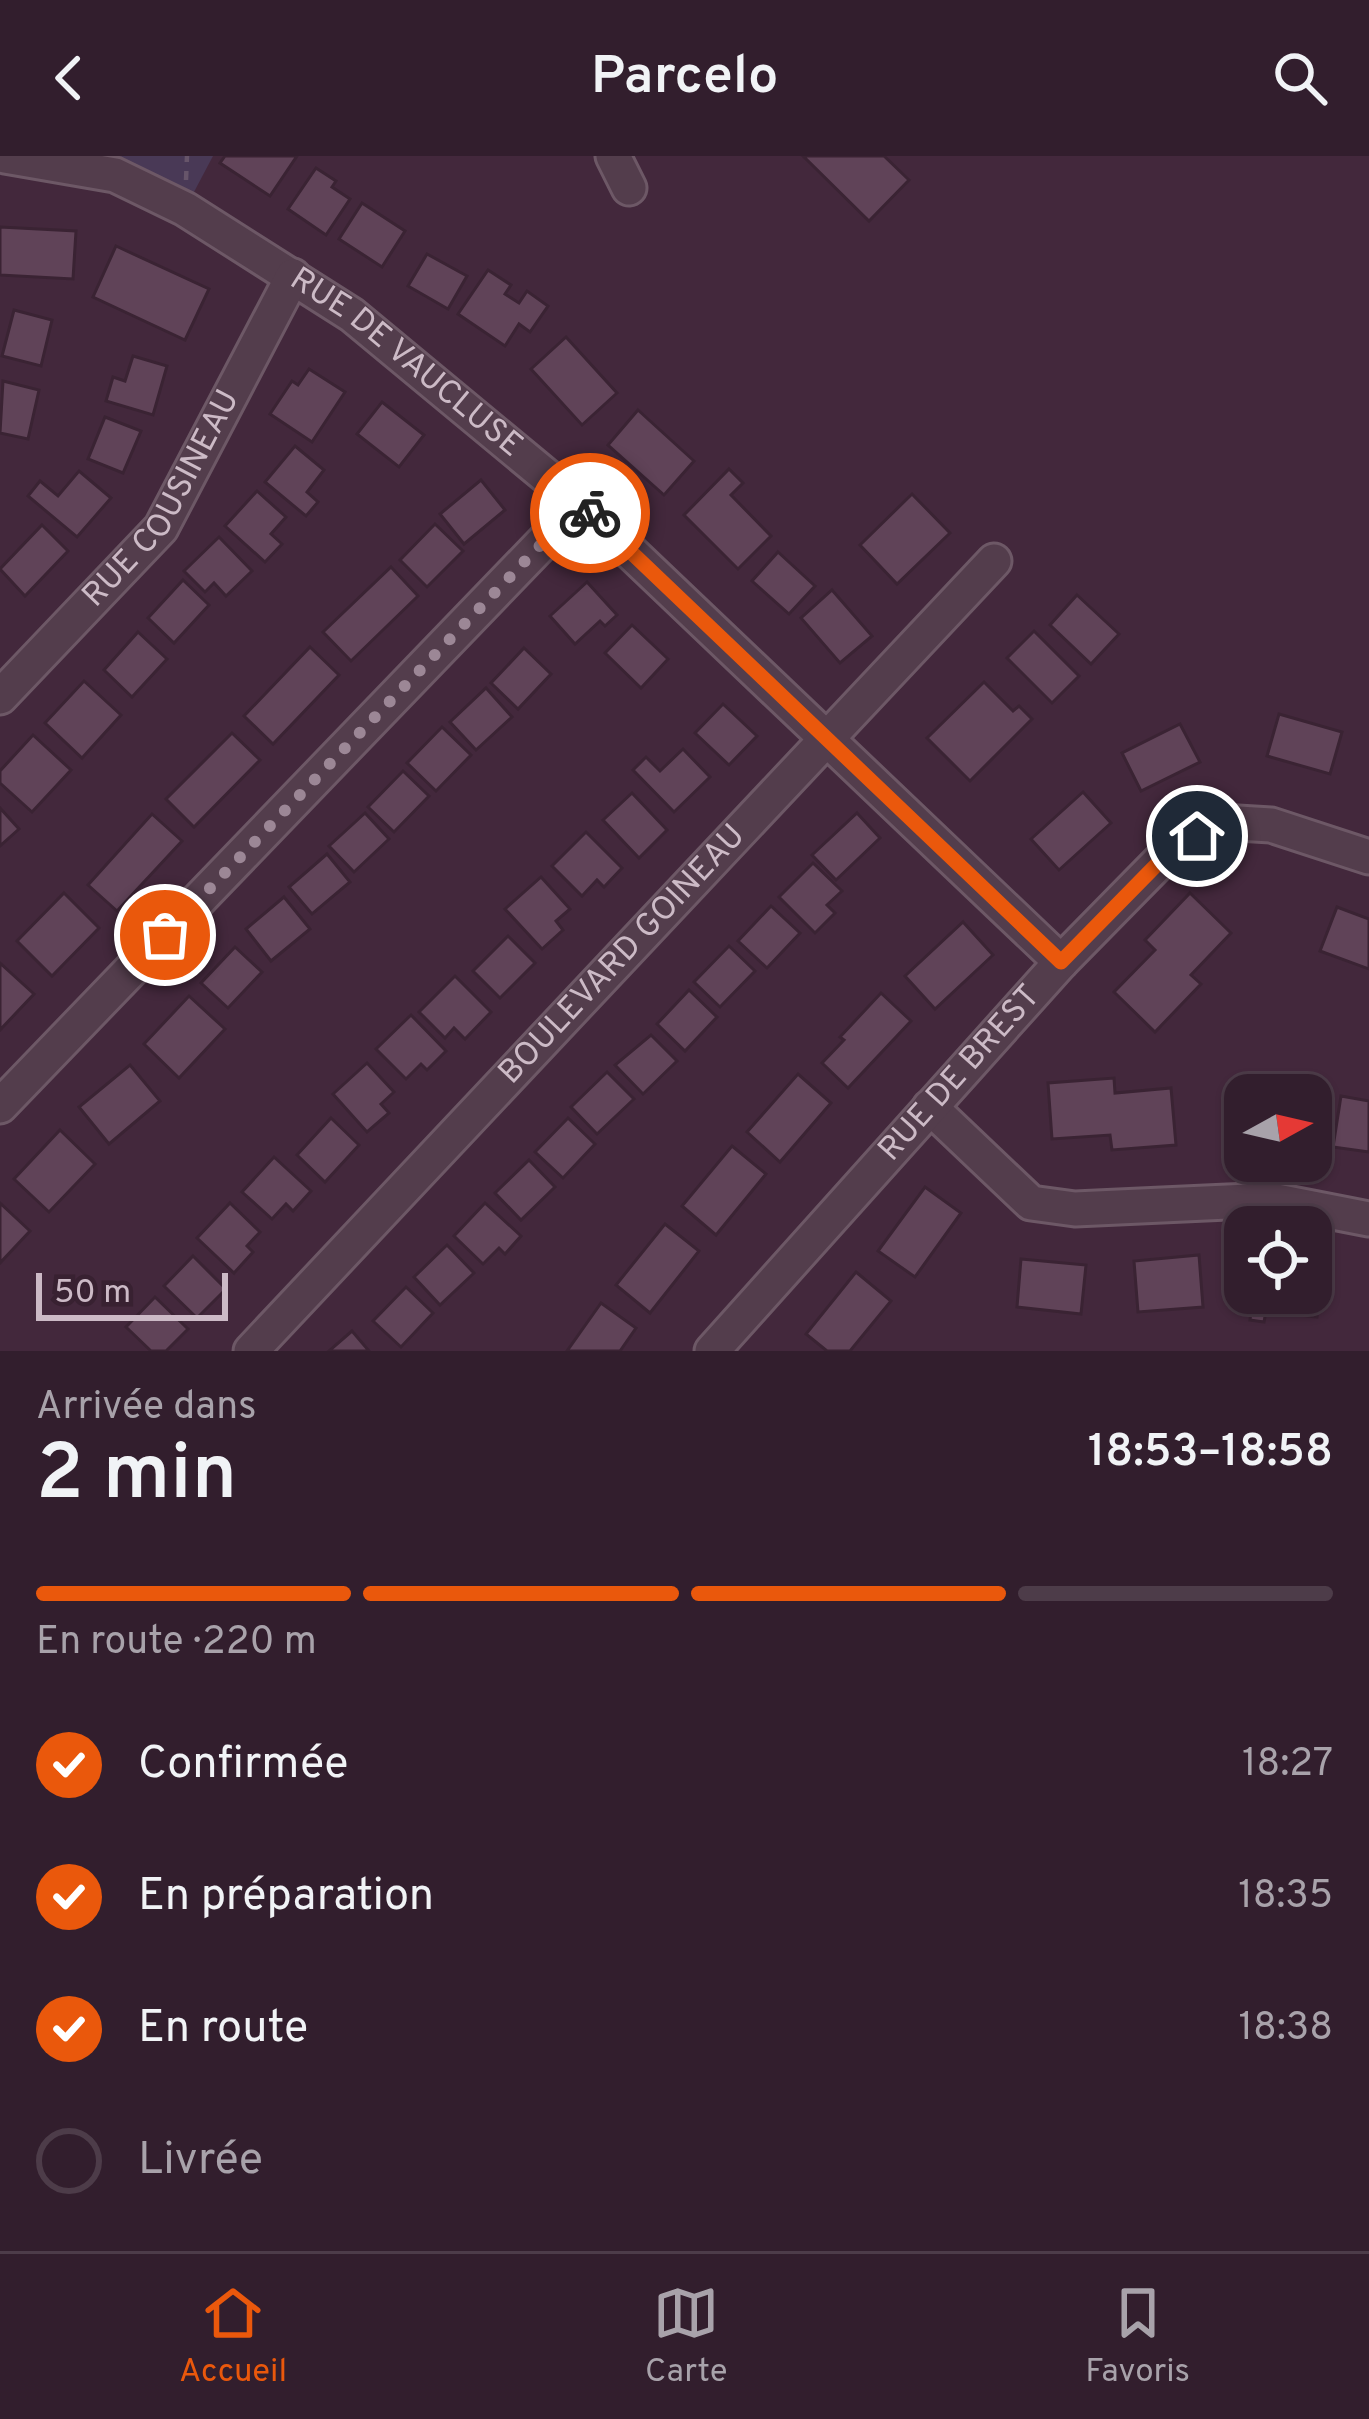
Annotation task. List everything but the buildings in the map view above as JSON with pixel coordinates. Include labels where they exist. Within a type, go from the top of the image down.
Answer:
[{"type":"street","name":"RUE DE VAUCLUSE","points":[[5,156],[115,175],[184,209],[352,315],[580,504],[1061,962]]},
{"type":"street","points":[[613,156],[629,188]]},
{"type":"street","name":"RUE COUSINEAU","points":[[0,698],[161,528],[293,276]]},
{"type":"street","points":[[0,1106],[580,504]]},
{"type":"street","name":"BOULEVARD GOINEAU","points":[[251,1351],[994,561]]},
{"type":"street","name":"RUE DE BREST","points":[[712,1351],[1061,962],[1173,848],[1221,823],[1271,825],[1369,857]]},
{"type":"street","points":[[930,1107],[1031,1203],[1075,1209],[1271,1200],[1369,1219]]},
{"type":"shaded area","points":[[5,156],[213,156],[185,209]]},
{"type":"way so far","points":[[165,935],[580,504],[590,513]]},
{"type":"route","points":[[590,513],[1061,962],[1173,848],[1197,836]]}]
